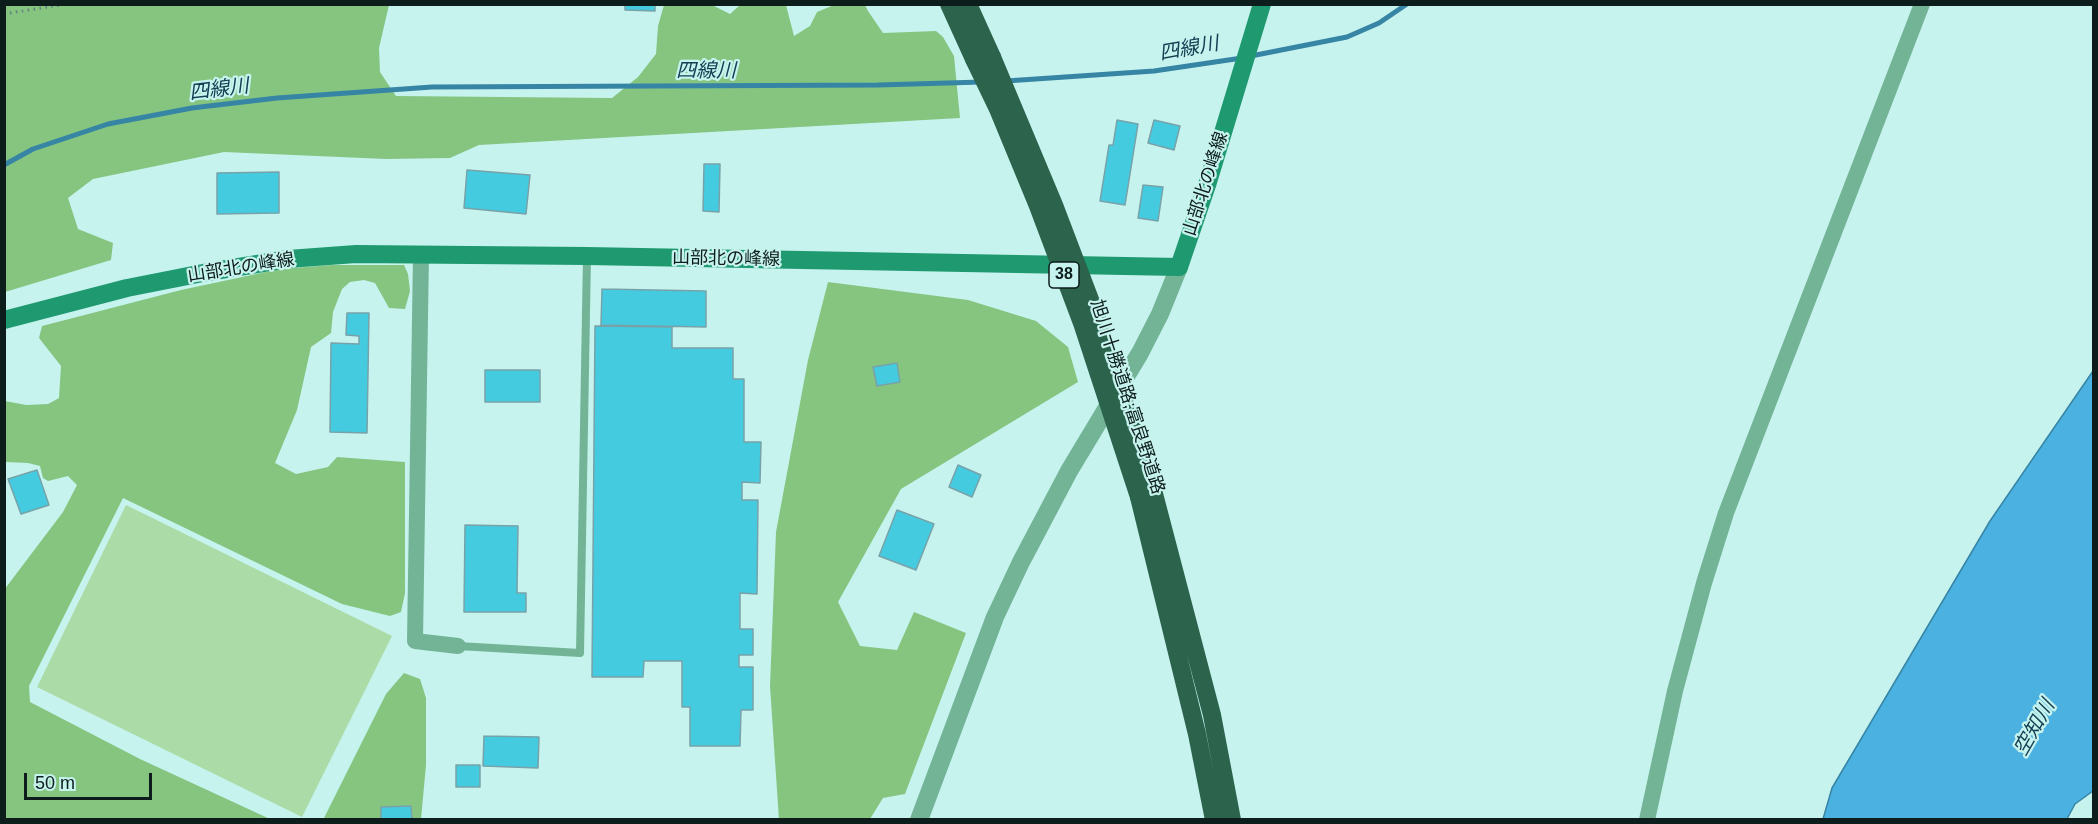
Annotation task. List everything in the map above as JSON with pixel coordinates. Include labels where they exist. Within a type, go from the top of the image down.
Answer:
[{"type":"highway","name":"旭川十勝道路;富良野道路","points":[[949,4],[983,58],[1054,205],[1097,318],[1212,715],[1232,819]]},
{"type":"highway","name":"旭川十勝道路;富良野道路","points":[[968,4],[983,58]]},
{"type":"highway","name":"旭川十勝道路;富良野道路","points":[[1146,493],[1214,819]]},
{"type":"main road","name":"山部北の峰線","points":[[4,320],[127,288],[231,268],[300,258],[356,254],[1179,267],[1208,182],[1262,4]]},
{"type":"street","points":[[1647,819],[1674,691],[1726,513],[1922,4]]},
{"type":"street","points":[[421,254],[415,641],[458,646]]},
{"type":"street","points":[[919,819],[996,617],[1021,562],[1064,480],[1140,353],[1160,314],[1179,267]]},
{"type":"lane","points":[[458,646],[580,653],[587,256]]},
{"type":"path","points":[[4,14],[66,4]]},
{"type":"green space","points":[[5,4],[389,5],[379,48],[380,72],[396,96],[612,98],[638,77],[656,54],[658,26],[664,5],[712,5],[730,14],[740,5],[786,5],[794,36],[810,26],[817,12],[834,5],[865,5],[883,33],[936,31],[943,37],[954,56],[960,118],[479,145],[450,158],[386,159],[224,152],[93,179],[68,198],[78,229],[113,243],[111,260],[5,292]]},
{"type":"green space","points":[[332,265],[404,265],[408,274],[410,291],[405,309],[389,308],[375,283],[364,280],[350,282],[342,289],[333,312],[331,333],[311,347],[297,410],[275,463],[296,474],[328,467],[337,457],[405,462],[405,593],[401,612],[390,616],[342,604],[123,498],[29,686],[30,702],[140,759],[270,819],[5,819],[4,590],[63,512],[77,485],[68,476],[48,481],[43,478],[40,466],[5,462],[5,401],[26,405],[48,404],[59,398],[61,366],[39,338],[42,326],[181,290],[280,269]]},
{"type":"green space","points":[[828,282],[968,300],[1036,321],[1068,347],[1078,382],[901,489],[838,602],[860,646],[897,650],[914,612],[966,633],[905,794],[883,798],[870,819],[779,820],[770,686],[776,532],[808,360]]},
{"type":"green space","points":[[126,505],[392,636],[302,817],[37,687]]},
{"type":"green space","points":[[404,673],[420,679],[426,698],[426,765],[421,819],[323,820],[386,694]]},
{"type":"water","name":"空知川","points":[[2093,371],[2093,791],[2075,804],[2067,819],[1823,819],[1832,788],[1990,521]]},
{"type":"building","points":[[625,4],[655,4],[655,11],[625,10]]},
{"type":"building","points":[[1117,120],[1138,124],[1125,205],[1100,201],[1109,145],[1113,145]]},
{"type":"building","points":[[1154,120],[1180,126],[1174,150],[1148,143]]},
{"type":"building","points":[[704,164],[720,164],[719,212],[703,211]]},
{"type":"building","points":[[467,170],[530,175],[526,214],[464,208]]},
{"type":"building","points":[[279,172],[279,213],[217,214],[217,173]]},
{"type":"building","points":[[1143,185],[1163,187],[1158,221],[1138,218]]},
{"type":"building","points":[[602,289],[706,291],[706,327],[601,325]]},
{"type":"building","points":[[347,313],[369,313],[367,433],[330,432],[331,343],[359,344],[359,336],[346,335]]},
{"type":"building","points":[[595,326],[672,327],[672,348],[733,348],[733,379],[744,379],[744,442],[761,442],[760,483],[742,482],[742,500],[758,500],[757,594],[740,593],[740,629],[753,629],[753,655],[739,655],[739,667],[753,667],[753,710],[741,710],[740,746],[690,746],[690,707],[682,707],[682,661],[644,661],[643,677],[592,677]]},
{"type":"building","points":[[897,363],[900,382],[877,386],[873,367]]},
{"type":"building","points":[[485,370],[540,370],[540,402],[485,402]]},
{"type":"building","points":[[958,465],[981,475],[972,497],[949,487]]},
{"type":"building","points":[[37,470],[49,505],[21,514],[8,479]]},
{"type":"building","points":[[897,510],[934,524],[916,570],[879,556]]},
{"type":"building","points":[[465,525],[518,526],[517,593],[526,593],[526,612],[464,612]]},
{"type":"building","points":[[484,736],[539,737],[538,768],[483,766]]},
{"type":"building","points":[[456,765],[480,765],[480,787],[456,787]]},
{"type":"building","points":[[411,806],[412,820],[381,820],[381,807]]},
{"type":"waterway","name":"四線川","points":[[1251,56],[1347,37],[1379,23],[1407,4]]},
{"type":"waterway","name":"四線川","points":[[1006,81],[1154,71],[1242,58]]},
{"type":"waterway","name":"四線川","points":[[4,165],[33,149],[108,124],[192,108],[277,98],[432,87],[878,85],[982,82]]}]
